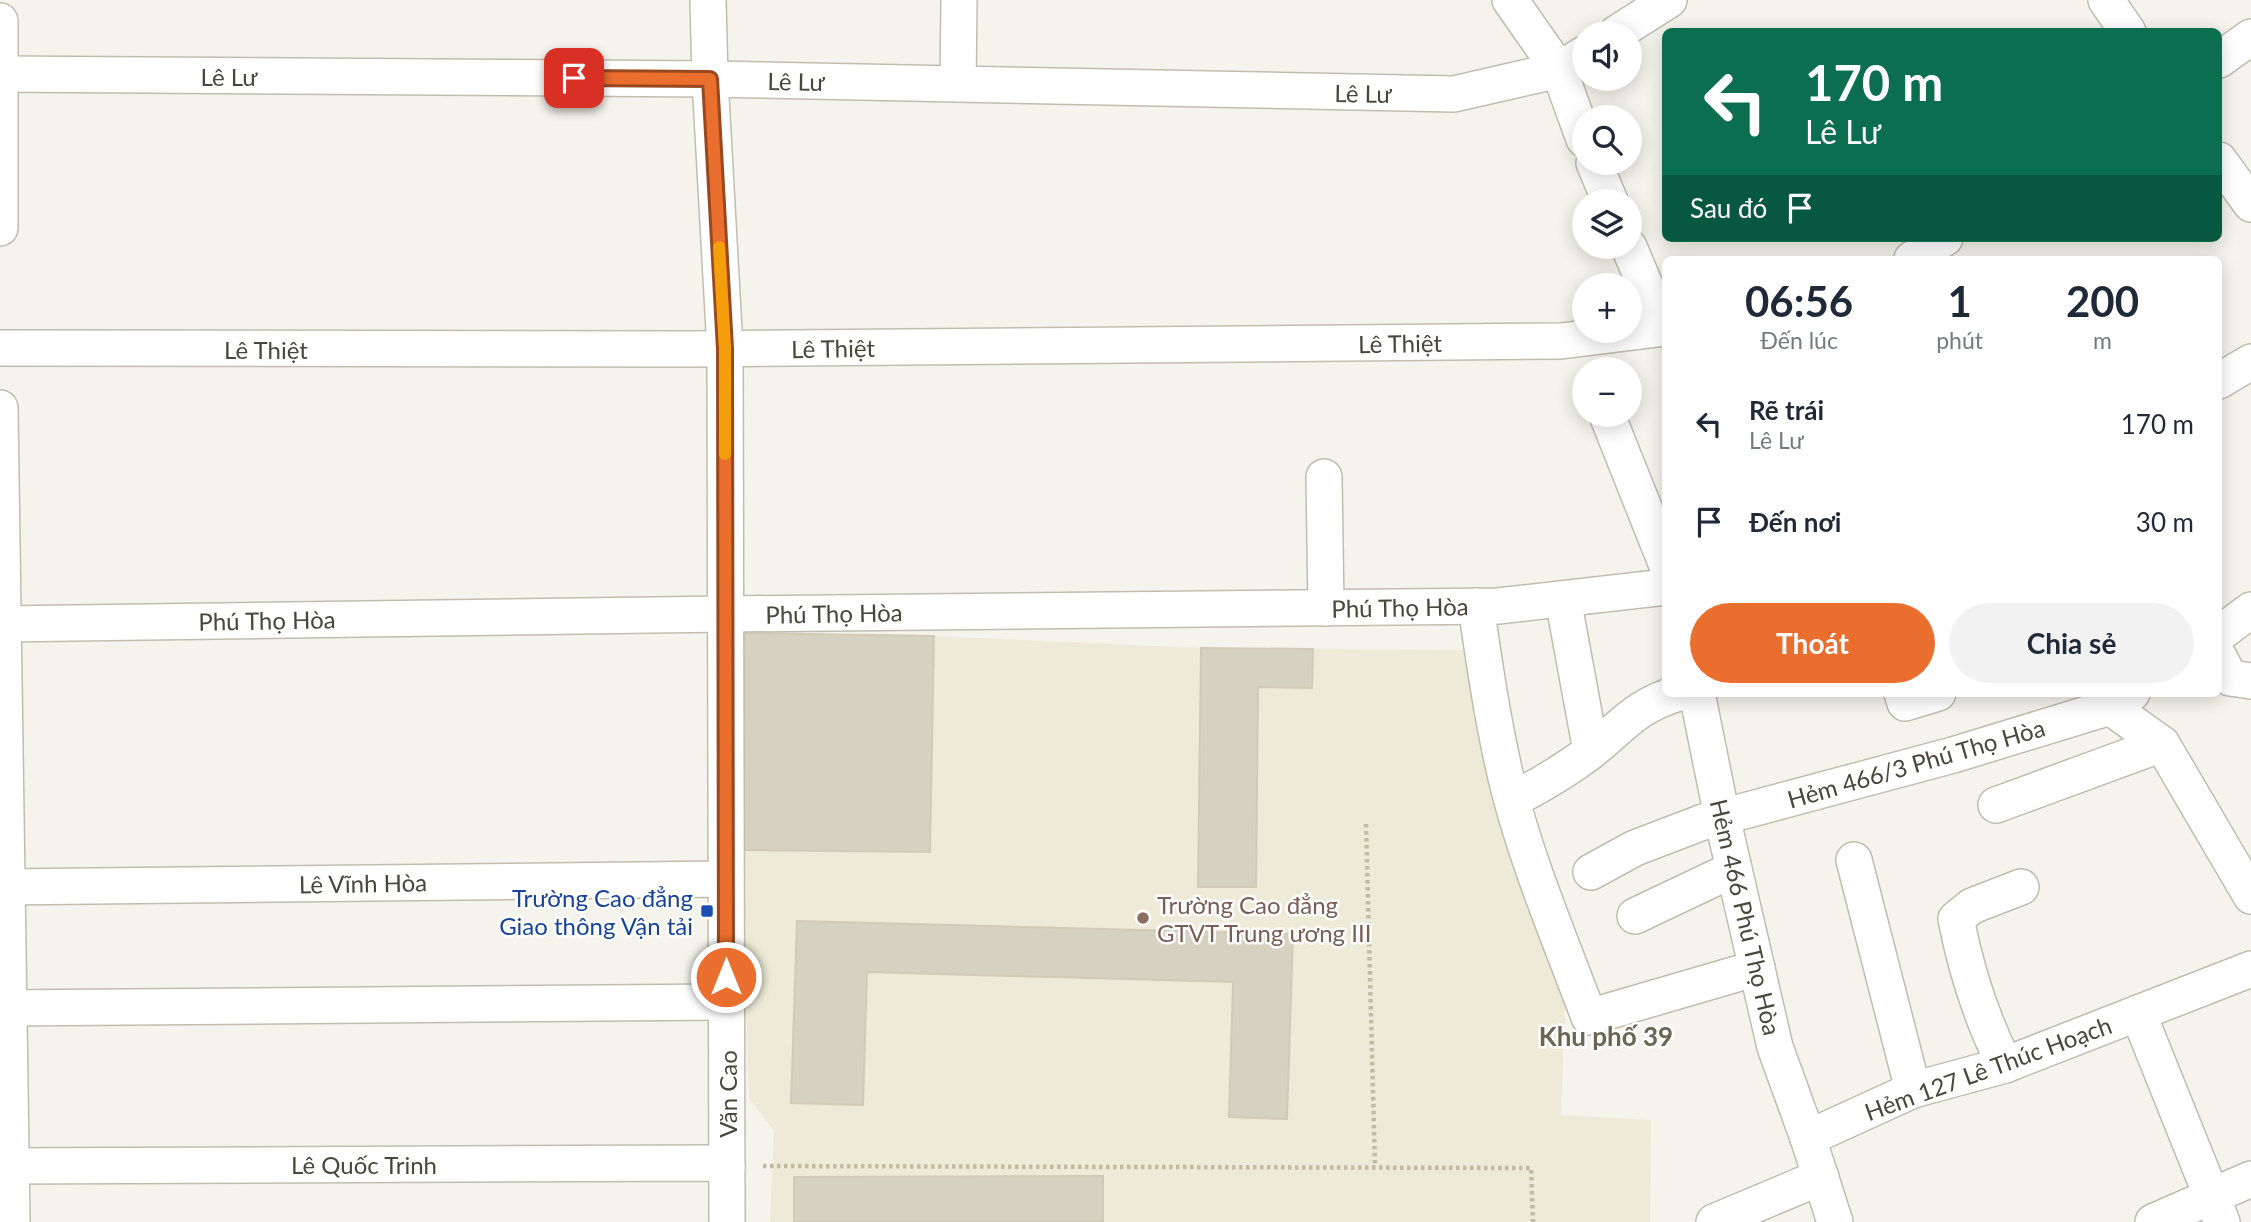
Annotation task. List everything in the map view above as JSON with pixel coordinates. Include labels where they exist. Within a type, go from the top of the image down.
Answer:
[{"type":"street","name":"Văn Cao","points":[[708,0],[725,349],[727,1222]]},
{"type":"street","points":[[958,84],[959,0]]},
{"type":"street","points":[[1510,0],[1571,62],[1578,105]]},
{"type":"street","points":[[1636,21],[1669,0]]},
{"type":"street","points":[[2106,0],[2125,28]]},
{"type":"street","points":[[0,21],[0,228]]},
{"type":"street","points":[[2222,58],[2251,37]]},
{"type":"street","name":"Lê Lư","points":[[1,74],[710,79],[1454,94],[1571,62]]},
{"type":"street","points":[[2222,164],[2251,204]]},
{"type":"street","points":[[1917,256],[1939,242]]},
{"type":"street","points":[[1634,259],[1662,321]]},
{"type":"street","name":"Lê Thiệt","points":[[0,348],[725,349],[1583,355],[1662,329]]},
{"type":"street","points":[[2222,379],[2251,362]]},
{"type":"street","points":[[0,408],[6,1166],[12,1222]]},
{"type":"street","points":[[1612,427],[1662,553]]},
{"type":"street","points":[[1324,477],[1326,608]]},
{"type":"street","name":"Phú Thọ Hòa","points":[[2,624],[1498,606],[1662,587]]},
{"type":"street","points":[[1563,599],[1591,751]]},
{"type":"street","points":[[1476,606],[1492,708],[1512,800],[1589,1017],[1757,968]]},
{"type":"street","points":[[2222,632],[2251,610]]},
{"type":"street","points":[[2222,663],[2230,678],[2251,681]]},
{"type":"street","points":[[1512,800],[1549,781],[1591,751],[1628,717],[1665,697]]},
{"type":"street","name":"Hẻm 466 Phú Thọ Hòa","points":[[1698,697],[1722,817],[1775,1048],[1808,1138]]},
{"type":"street","points":[[1903,697],[1905,704],[1926,697]]},
{"type":"street","points":[[2115,698],[2162,744],[2251,896]]},
{"type":"street","name":"Hẻm 466/3 Phú Thọ Hòa","points":[[1591,872],[1635,848],[1703,822],[1953,755],[2115,698]]},
{"type":"street","points":[[1996,805],[2162,744]]},
{"type":"street","points":[[1854,860],[1913,1090]]},
{"type":"street","points":[[1635,916],[1734,869]]},
{"type":"street","name":"Lê Vĩnh Hòa","points":[[4,887],[726,879]]},
{"type":"street","points":[[2005,1065],[1986,1028],[1964,961],[1956,919],[1972,906],[2021,887]]},
{"type":"street","name":"Hẻm 127 Lê Thúc Hoạch","points":[[1808,1138],[1913,1090],[2005,1065],[2251,969]]},
{"type":"street","points":[[5,1008],[726,1002]]},
{"type":"street","points":[[2138,1013],[2216,1209]]},
{"type":"street","points":[[1808,1138],[1835,1222]]},
{"type":"street","name":"Lê Quốc Trinh","points":[[6,1166],[713,1163],[727,1166]]},
{"type":"street","points":[[1714,1222],[1821,1177]]},
{"type":"street","points":[[2153,1222],[2216,1209],[2251,1179]]},
{"type":"path","points":[[1366,824],[1375,1167]]},
{"type":"path","points":[[727,1166],[1531,1168],[1532,1222]]},
{"type":"shaded area","name":"Trường Cao đẳng GTVT Trung ương III","points":[[744,633],[934,636],[1201,648],[1471,650],[1566,986],[1561,1115],[1651,1120],[1650,1222],[770,1222],[774,1131],[749,1098],[741,850]]},
{"type":"building","points":[[744,633],[934,636],[930,852],[741,850]]},
{"type":"building","points":[[1201,648],[1313,649],[1312,688],[1258,687],[1256,887],[1198,887]]},
{"type":"building","points":[[797,921],[1293,934],[1287,1119],[1229,1117],[1233,982],[867,972],[863,1105],[791,1103]]},
{"type":"building","points":[[1103,1176],[1103,1222],[794,1222],[794,1177]]},
{"type":"slow traffic","points":[[719,247],[725,349],[725,454]]},
{"type":"place","name":"Trường Cao đẳng Giao thông Vận tải","points":[[707,911]]},
{"type":"place","name":"Trường Cao đẳng GTVT Trung ương III","points":[[1143,918]]},
{"type":"district","name":"Khu phố 39","points":[[1606,1036]]},
{"type":"route","points":[[574,78],[710,79],[725,349],[726,977]]}]
